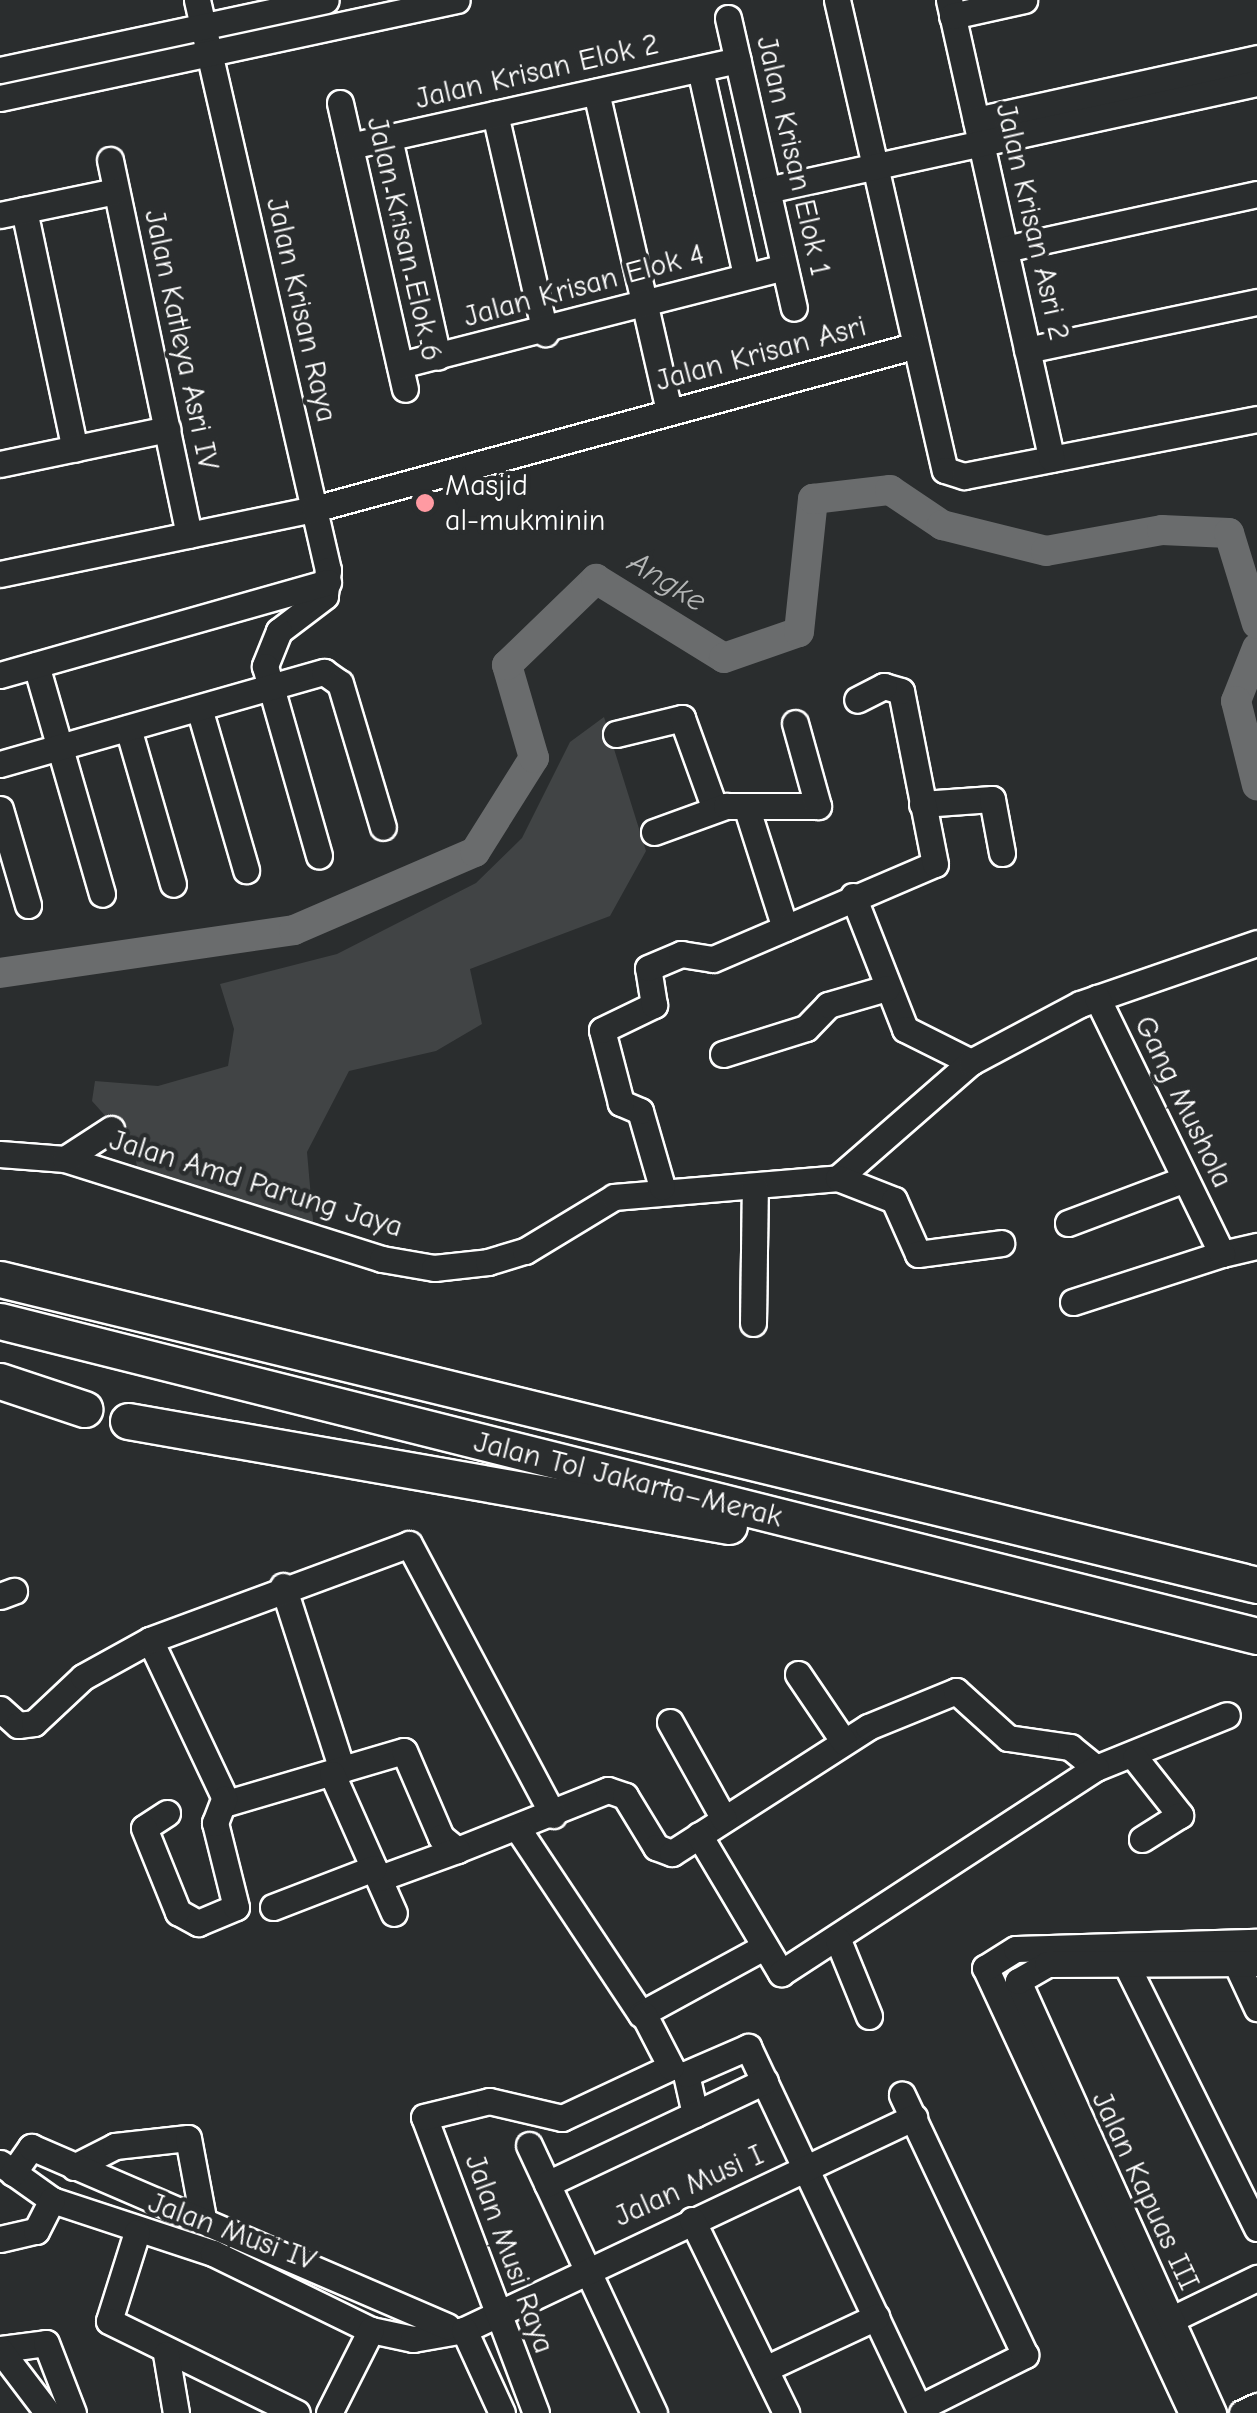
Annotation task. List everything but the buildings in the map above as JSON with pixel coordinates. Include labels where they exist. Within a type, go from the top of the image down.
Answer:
[{"type":"highway","name":"Jalan Tol Jakarta–Merak","points":[[0,1279],[1257,1585]]},
{"type":"highway","name":"Jalan Tol Jakarta–Merak","points":[[0,1321],[835,1533],[960,1555],[1257,1636]]},
{"type":"highway","points":[[0,1380],[84,1409]]},
{"type":"highway","points":[[128,1421],[641,1514],[835,1533]]},
{"type":"street","name":"Jalan Krisan Raya","points":[[197,0],[328,582]]},
{"type":"street","points":[[0,70],[326,0]]},
{"type":"street","points":[[0,98],[457,0]]},
{"type":"street","points":[[838,0],[910,347]]},
{"type":"street","points":[[950,8],[1024,0]]},
{"type":"street","name":"Jalan Krisan Asri 2","points":[[950,8],[1052,459]]},
{"type":"street","name":"Jalan Krisan Elok 1","points":[[728,18],[794,308]]},
{"type":"street","points":[[767,190],[872,167],[978,132],[1257,58]]},
{"type":"street","name":"Jalan Krisan Elok 2","points":[[350,146],[738,60]]},
{"type":"street","points":[[700,68],[746,275]]},
{"type":"street","points":[[978,132],[1257,82]]},
{"type":"street","points":[[596,92],[669,412]]},
{"type":"street","name":"Jalan Krisan Elok 6","points":[[340,103],[402,377]]},
{"type":"street","points":[[495,114],[544,333]]},
{"type":"street","points":[[389,138],[438,357]]},
{"type":"street","name":"Jalan Katleya Asri IV","points":[[110,160],[190,535]]},
{"type":"street","points":[[75,448],[12,212],[116,191]]},
{"type":"street","points":[[1004,249],[1257,194]]},
{"type":"street","name":"Jalan Krisan Elok 4","points":[[402,377],[438,357],[646,308],[746,275],[784,267]]},
{"type":"street","points":[[1027,350],[1257,302]]},
{"type":"street","name":"Jalan Krisan Asri","points":[[0,574],[314,509],[910,347],[945,470],[964,476],[1257,420]]},
{"type":"street","points":[[0,464],[167,430]]},
{"type":"street","points":[[0,675],[328,582],[325,596],[293,620],[266,653],[271,688],[319,855]]},
{"type":"street","points":[[36,665],[102,894]]},
{"type":"street","points":[[0,764],[271,688],[334,675],[382,827]]},
{"type":"street","points":[[662,1188],[640,1111],[621,1103],[603,1027],[654,1005],[652,964],[681,954],[712,959],[852,896],[933,866],[900,689],[857,700]]},
{"type":"street","points":[[199,708],[246,870]]},
{"type":"street","points":[[616,734],[682,718],[715,810]]},
{"type":"street","points":[[654,832],[715,810],[820,803],[795,723]]},
{"type":"street","points":[[128,728],[172,884]]},
{"type":"street","points":[[922,804],[992,800],[1002,853]]},
{"type":"street","points":[[0,809],[28,905]]},
{"type":"street","points":[[746,809],[785,928]]},
{"type":"street","points":[[852,896],[887,988],[911,1035],[971,1062]]},
{"type":"street","points":[[1001,1243],[918,1254],[894,1200],[838,1178],[971,1062],[1097,998],[1257,943]]},
{"type":"street","points":[[723,1054],[806,1028],[828,1005],[887,988]]},
{"type":"street","name":"Gang Mushola","points":[[1097,998],[1180,1181],[1222,1254]]},
{"type":"street","points":[[66,1160],[111,1129]]},
{"type":"street","name":"Jalan Amd Parung Jaya","points":[[0,1154],[66,1160],[332,1246],[434,1268],[510,1257],[597,1205],[662,1188],[755,1187],[838,1178]]},
{"type":"street","points":[[1068,1222],[1180,1181]]},
{"type":"street","points":[[753,1323],[755,1187]]},
{"type":"street","points":[[1074,1302],[1257,1246]]},
{"type":"street","points":[[2,1717],[34,1724],[83,1677],[150,1640],[283,1586],[416,1546],[553,1815]]},
{"type":"street","points":[[283,1586],[337,1772],[394,1913]]},
{"type":"street","points":[[150,1640],[224,1799],[215,1823],[236,1907],[198,1922],[178,1912],[144,1828],[167,1812]]},
{"type":"street","points":[[798,1674],[844,1742]]},
{"type":"street","points":[[274,1907],[520,1832],[608,1790],[631,1803],[661,1852],[724,1820],[844,1742],[961,1691],[1008,1738],[1070,1746],[1096,1768]]},
{"type":"street","points":[[699,1835],[760,1949],[781,1973],[838,1940],[1096,1768],[1135,1758],[1227,1715]]},
{"type":"street","points":[[670,1722],[724,1820]]},
{"type":"street","points":[[224,1799],[241,1804],[404,1751],[441,1838],[458,1850]]},
{"type":"street","points":[[1135,1758],[1180,1814],[1142,1839]]},
{"type":"street","points":[[520,1832],[644,2014],[760,1949]]},
{"type":"street","points":[[838,1940],[870,2016]]},
{"type":"street","points":[[1010,2000],[1018,1981],[1035,1966],[1257,1942]]},
{"type":"street","points":[[1121,1955],[1246,1963],[1257,2008]]},
{"type":"street","points":[[1121,1955],[1257,2228]]},
{"type":"street","name":"Jalan Kapuas III","points":[[1121,1955],[994,1956],[984,1968],[1010,2000],[1103,2199],[1192,2413]]},
{"type":"street","name":"Jalan Musi Raya","points":[[536,2413],[492,2314],[424,2117],[489,2102],[562,2118],[671,2066],[644,2014]]},
{"type":"street","points":[[695,2114],[683,2083],[693,2068],[745,2046],[876,2317],[914,2411]]},
{"type":"street","points":[[547,2184],[765,2082]]},
{"type":"street","name":"Jalan Musi I","points":[[492,2314],[806,2169],[908,2106],[1025,2355],[914,2411]]},
{"type":"street","points":[[74,2167],[115,2146],[188,2138],[203,2218]]},
{"type":"street","points":[[529,2145],[654,2413]]},
{"type":"street","name":"Jalan Musi IV","points":[[18,2160],[74,2167],[203,2218],[455,2328]]},
{"type":"street","name":"Jalan Musi IV","points":[[18,2160],[52,2200],[268,2274],[371,2330],[413,2339],[492,2314]]},
{"type":"street","name":"Jalan Kapuas III","points":[[1103,2199],[1170,2320],[1213,2413]]},
{"type":"street","points":[[0,2239],[36,2231],[52,2200]]},
{"type":"street","points":[[692,2220],[786,2413]]},
{"type":"street","points":[[137,2232],[106,2315],[166,2354],[297,2413]]},
{"type":"street","points":[[1170,2320],[1257,2278]]},
{"type":"street","points":[[765,2368],[876,2317]]},
{"type":"street","points":[[455,2328],[502,2413]]},
{"type":"street","points":[[329,2413],[371,2330]]},
{"type":"street","points":[[48,2413],[1,2350],[46,2343],[73,2413]]},
{"type":"street","points":[[166,2354],[176,2413]]},
{"type":"street","points":[[1242,2413],[1257,2406]]},
{"type":"shaded area","points":[[604,717],[646,851],[610,916],[470,969],[482,1024],[436,1051],[349,1071],[307,1152],[314,1232],[138,1174],[134,1148],[92,1101],[95,1081],[158,1086],[228,1066],[234,1029],[220,984],[337,954],[476,883],[522,838],[570,742]]},
{"type":"waterway","name":"Angke","points":[[0,973],[294,930],[475,852],[534,758],[507,665],[596,579],[724,658],[799,632],[813,499],[890,490],[942,525],[1046,551],[1162,530],[1229,533],[1257,624]]},
{"type":"waterway","name":"Angke","points":[[1257,648],[1236,701],[1257,785]]},
{"type":"place","name":"Masjid al-mukminin","points":[[425,503]]}]
